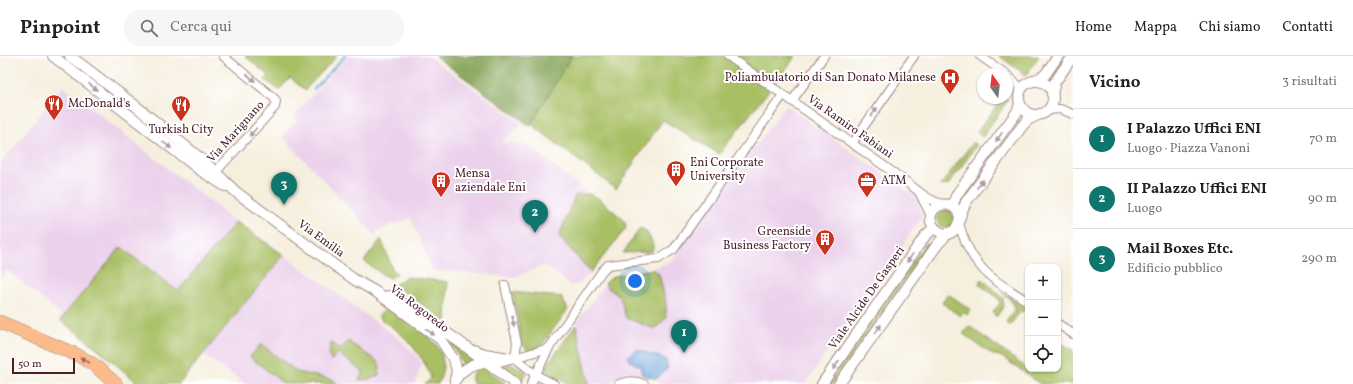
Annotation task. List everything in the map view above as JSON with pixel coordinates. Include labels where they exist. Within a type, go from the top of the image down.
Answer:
[{"type":"highway","points":[[0,322],[77,355],[93,364],[116,384]]},
{"type":"street","points":[[53,56],[65,59],[125,113],[214,175]]},
{"type":"street","points":[[70,56],[132,103],[214,175]]},
{"type":"street","name":"Via Marignano","points":[[214,175],[275,107],[276,101],[264,89],[223,56]]},
{"type":"street","name":"Via Ramiro Fabiani","points":[[728,56],[936,203],[947,205]]},
{"type":"street","points":[[792,101],[824,56]]},
{"type":"street","points":[[852,143],[914,56]]},
{"type":"street","points":[[980,56],[997,68]]},
{"type":"street","points":[[1058,56],[1045,75],[1026,84],[1021,90],[1019,96],[1020,104],[1023,110],[1034,115],[1060,108],[1073,114]]},
{"type":"street","points":[[839,384],[937,245],[957,227],[966,202],[1025,122],[1044,112],[1052,103],[1052,94],[1055,82],[1073,56]]},
{"type":"street","points":[[1013,80],[1021,90]]},
{"type":"street","points":[[1033,81],[1039,81],[1045,84],[1050,89],[1052,94]]},
{"type":"street","points":[[531,384],[549,348],[602,271],[608,265],[658,259],[674,249],[783,95]]},
{"type":"street","points":[[125,113],[132,103]]},
{"type":"street","name":"Viale Alcide De Gasperi","points":[[822,384],[933,224],[931,216],[935,208],[947,205],[957,194],[1017,112],[1020,104]]},
{"type":"street","points":[[985,157],[995,164]]},
{"type":"street","name":"Via Emilia","points":[[214,175],[355,280],[376,292]]},
{"type":"street","name":"Via Ramiro Fabiani","points":[[919,191],[933,224]]},
{"type":"street","points":[[947,205],[957,210],[957,227],[981,267],[990,276],[1025,300]]},
{"type":"street","points":[[933,224],[940,232],[957,227]]},
{"type":"street","points":[[505,285],[517,343],[515,358]]},
{"type":"street","name":"Via Rogoredo","points":[[376,292],[402,303],[488,362],[515,384]]},
{"type":"street","name":"Via Rogoredo","points":[[376,292],[440,339],[454,360],[457,371],[454,382]]},
{"type":"street","points":[[1061,326],[1073,334]]},
{"type":"street","points":[[465,346],[485,353],[515,358],[536,375],[554,384]]},
{"type":"street","points":[[454,382],[460,373],[479,363],[500,362],[549,348]]},
{"type":"street","points":[[619,384],[626,381],[634,381],[644,384]]},
{"type":"shaded area","points":[[348,56],[428,56],[522,123],[501,142],[527,145],[589,194],[598,198],[625,221],[626,228],[591,272],[578,285],[570,285],[545,265],[514,277],[432,270],[411,218],[376,231],[377,237],[282,136],[297,120],[294,116]]},
{"type":"shaded area","points":[[63,86],[236,222],[178,291],[121,247],[63,316],[7,270],[0,279],[0,164]]},
{"type":"shaded area","name":"Greenside Business Factory","points":[[786,105],[919,199],[922,217],[805,384],[658,384],[657,379],[625,371],[609,384],[570,384],[544,369],[605,283],[614,276],[653,269],[677,258],[674,256]]},
{"type":"shaded area","points":[[284,255],[398,338],[417,356],[422,364],[415,384],[246,384],[203,355]]},
{"type":"green space","points":[[245,56],[337,56],[305,90],[290,78],[279,90],[265,80],[269,76]]},
{"type":"green space","points":[[435,56],[569,56],[571,57],[530,126]]},
{"type":"green space","points":[[442,56],[796,56],[719,154],[663,120],[616,189]]},
{"type":"green space","points":[[999,56],[1039,56],[1026,75]]},
{"type":"green space","points":[[998,104],[1005,104],[982,137],[977,132]]},
{"type":"green space","points":[[973,142],[977,145],[948,185],[940,186]]},
{"type":"green space","points":[[589,194],[598,198],[625,221],[626,228],[591,272],[559,237],[575,195]]},
{"type":"green space","points":[[946,210],[952,213],[955,219],[952,225],[946,228],[940,225],[937,219],[940,213]]},
{"type":"green space","points":[[236,222],[284,255],[179,384],[139,384],[92,344],[60,320],[121,247],[178,291]]},
{"type":"green space","points":[[640,228],[646,231],[653,244],[653,250],[651,252],[623,253]]},
{"type":"green space","points":[[381,239],[392,268],[397,274],[390,278],[383,275],[364,261]]},
{"type":"green space","points":[[926,243],[929,245],[834,384],[828,384]]},
{"type":"green space","points":[[653,269],[659,274],[666,303],[666,318],[655,329],[626,318],[620,297],[608,288],[605,283],[614,276]]},
{"type":"green space","points":[[406,277],[448,282],[446,321],[394,285]]},
{"type":"green space","points":[[982,279],[1003,298],[1004,306],[997,316],[995,316],[993,312],[1000,303],[999,299],[979,284]]},
{"type":"green space","points":[[1000,290],[1025,308],[1025,311],[1020,313],[1010,326],[1006,322],[1014,311],[1013,303]]},
{"type":"green space","points":[[512,292],[561,297],[568,309],[545,341],[538,348],[528,351],[521,343]]},
{"type":"green space","points":[[948,294],[971,310],[967,315],[963,312],[960,316],[942,303]]},
{"type":"green space","points":[[386,308],[429,337],[440,350],[443,365],[442,374],[438,384],[425,384],[431,378],[422,358],[401,334],[378,317]]},
{"type":"green space","points":[[576,325],[589,384],[570,384],[544,369]]},
{"type":"green space","points":[[969,326],[1025,367],[1025,372],[1061,372],[1061,343],[1073,350],[1073,384],[1040,384],[1004,358],[993,355],[963,334]]},
{"type":"green space","points":[[348,341],[378,362],[380,366],[379,375],[371,379],[358,380],[364,373],[338,353],[331,361],[329,355],[331,342],[341,349]]},
{"type":"green space","points":[[453,343],[472,357],[472,360],[463,365],[452,344]]},
{"type":"green space","points":[[261,344],[297,372],[334,380],[338,384],[284,384],[250,357]]},
{"type":"green space","points":[[513,364],[527,373],[523,379],[519,381],[503,366]]},
{"type":"green space","points":[[477,369],[487,369],[506,384],[473,384],[473,373]]},
{"type":"water","points":[[636,349],[666,359],[668,368],[657,379],[642,375],[640,366],[630,361],[627,357]]},
{"type":"waterway","points":[[314,89],[345,56]]},
{"type":"place","name":"Poliambulatorio di San Donato Milanese","points":[[950,95]]},
{"type":"place","name":"McDonald's","points":[[54,121]]},
{"type":"place","name":"Turkish City","points":[[181,122]]},
{"type":"place","name":"Eni Corporate University","points":[[676,187]]},
{"type":"place","name":"Mensa aziendale Eni","points":[[441,198]]},
{"type":"place","name":"ATM","points":[[867,198]]},
{"type":"place","name":"Mail Boxes Etc.","points":[[284,205]]},
{"type":"place","name":"II Palazzo Uffici ENI","points":[[535,233]]},
{"type":"place","name":"Greenside Business Factory","points":[[825,256]]},
{"type":"place","name":"I Palazzo Uffici ENI","points":[[684,353]]}]
